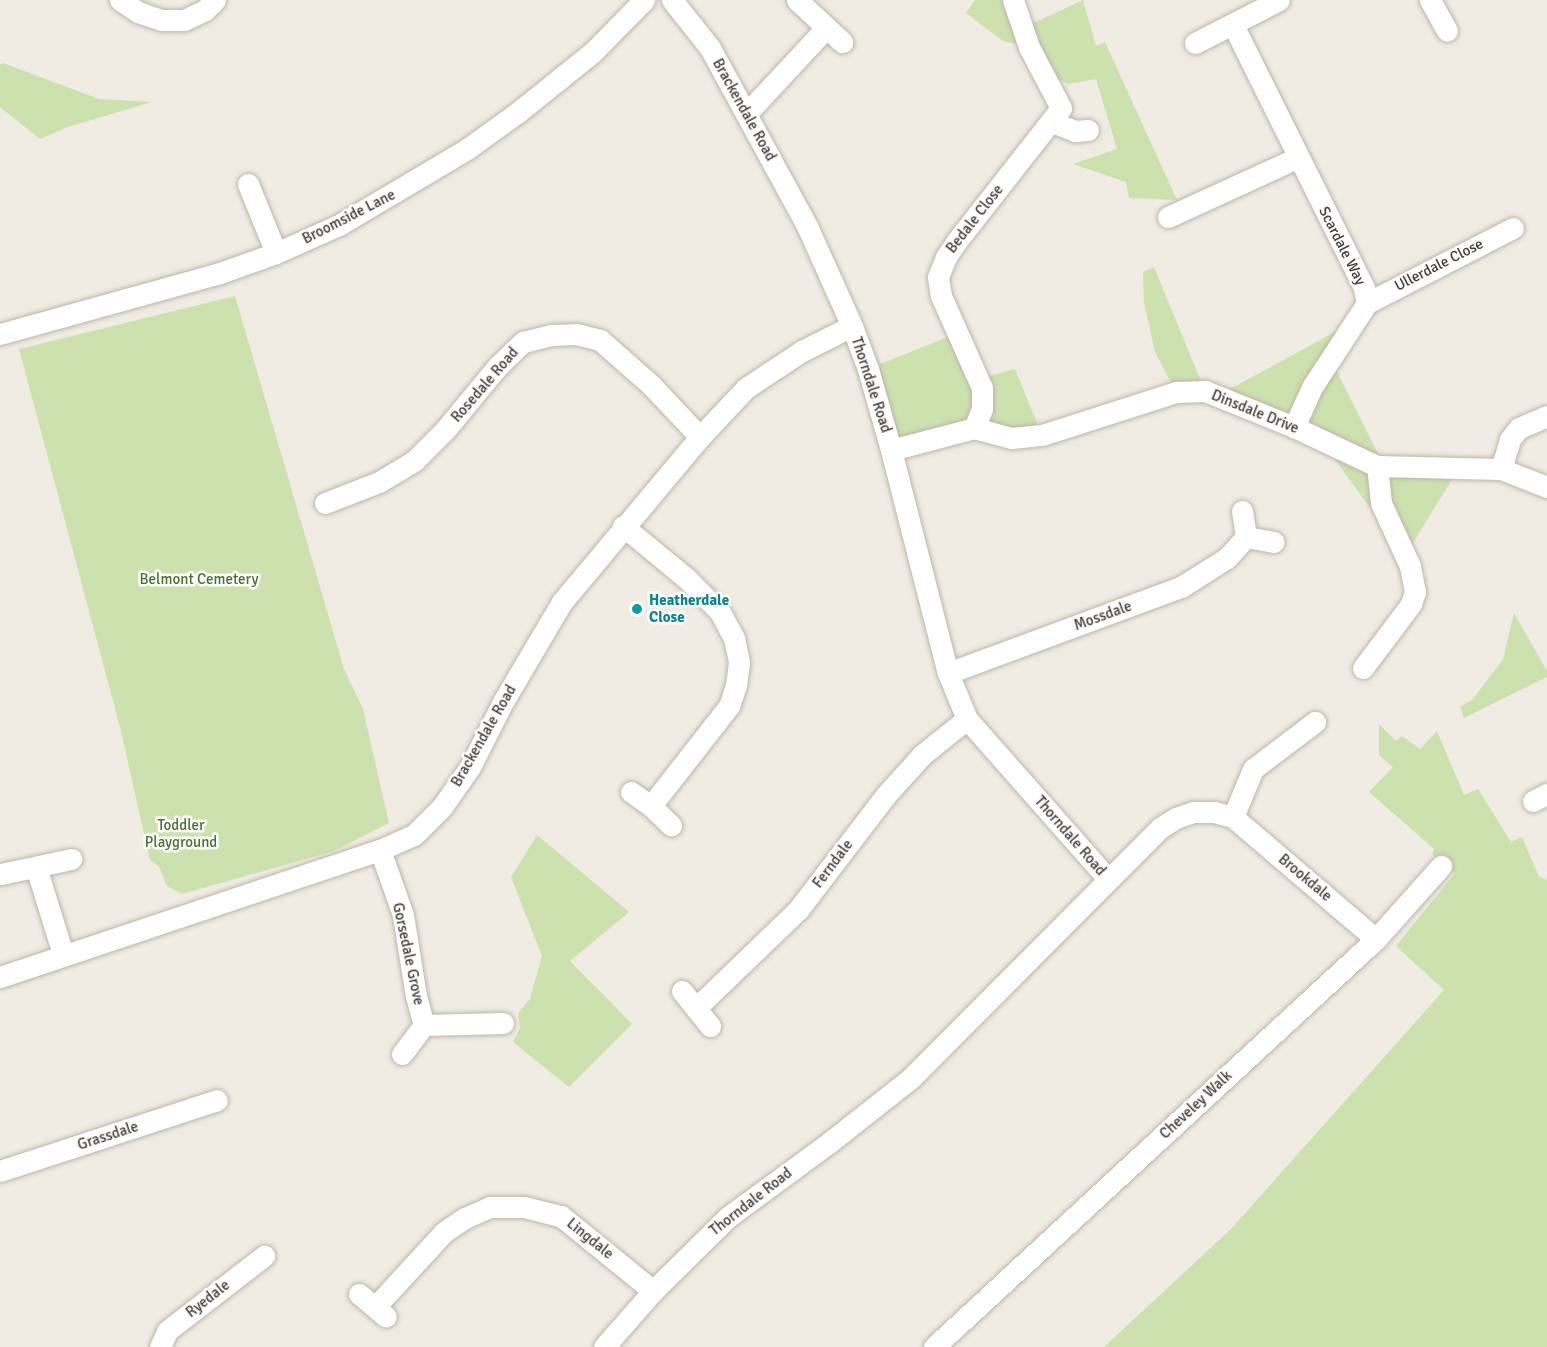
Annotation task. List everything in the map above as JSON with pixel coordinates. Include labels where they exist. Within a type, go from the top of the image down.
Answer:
[{"type":"street","points":[[120,0],[138,12],[161,20],[184,20],[205,10],[215,0]]},
{"type":"street","name":"Broomside Lane","points":[[0,334],[134,299],[276,253],[339,225],[467,149],[593,52],[644,0]]},
{"type":"street","name":"Brackendale Road","points":[[672,0],[710,48],[807,226]]},
{"type":"street","points":[[746,114],[834,35],[797,0]]},
{"type":"street","points":[[1013,0],[1056,115],[1074,131],[1088,130]]},
{"type":"street","points":[[1195,43],[1279,0]]},
{"type":"street","name":"Scardale Way","points":[[1233,25],[1297,158],[1364,288],[1367,303],[1312,387],[1294,427]]},
{"type":"street","name":"Bedale Close","points":[[974,428],[982,409],[982,388],[941,296],[938,277],[946,257],[956,242],[1056,115]]},
{"type":"street","points":[[1168,218],[1297,158]]},
{"type":"street","points":[[248,184],[276,253]]},
{"type":"street","name":"Thorndale Road","points":[[604,1347],[653,1291],[728,1217],[830,1142],[911,1078],[1108,879],[967,719],[948,673],[868,369],[852,326],[807,226]]},
{"type":"street","name":"Ullerdale Close","points":[[1367,303],[1513,228]]},
{"type":"street","name":"Brackendale Road","points":[[0,977],[63,954],[380,850],[414,835],[442,807],[470,767],[504,700],[562,602],[623,526],[746,388],[802,351],[852,326]]},
{"type":"street","name":"Rosedale Road","points":[[326,503],[379,482],[414,461],[445,430],[498,366],[523,342],[551,335],[576,334],[600,340],[651,385],[700,437]]},
{"type":"street","name":"Dinsdale Drive","points":[[891,450],[974,428],[1012,438],[1042,435],[1176,392],[1205,391],[1294,427],[1377,466],[1501,469],[1547,487]]},
{"type":"street","points":[[1501,469],[1510,439],[1519,428],[1547,416]]},
{"type":"street","points":[[1364,668],[1385,632],[1411,604],[1415,592],[1415,580],[1381,503],[1377,466]]},
{"type":"street","points":[[1242,511],[1246,537],[1274,542]]},
{"type":"street","points":[[623,526],[686,578],[720,612],[734,638],[738,662],[736,685],[729,706],[651,806]]},
{"type":"street","name":"Mossdale","points":[[948,673],[1181,587],[1227,558],[1246,537]]},
{"type":"street","name":"Ferndale","points":[[696,1008],[798,910],[886,795],[922,755],[967,719]]},
{"type":"street","points":[[1108,879],[1160,828],[1176,818],[1194,812],[1214,812],[1233,817],[1253,769],[1314,721]]},
{"type":"street","points":[[631,792],[651,806],[671,825]]},
{"type":"street","name":"Brookdale","points":[[1233,817],[1376,939]]},
{"type":"street","name":"Gorsedale Grove","points":[[380,850],[403,915],[416,996],[424,1025]]},
{"type":"street","points":[[1,874],[72,859]]},
{"type":"street","name":"Cheveley Walk","points":[[944,1344],[1376,939],[1441,866]]},
{"type":"street","points":[[36,867],[63,954]]},
{"type":"street","points":[[682,991],[710,1026]]},
{"type":"street","name":"Gorsedale Grove","points":[[424,1025],[503,1023]]},
{"type":"street","name":"Gorsedale Grove","points":[[402,1054],[424,1025]]},
{"type":"street","name":"Grassdale","points":[[0,1171],[217,1100]]},
{"type":"street","name":"Lingdale","points":[[374,1306],[444,1232],[465,1218],[490,1207],[524,1207],[561,1216],[653,1291]]},
{"type":"street","name":"Ryedale","points":[[160,1347],[167,1331],[264,1256]]},
{"type":"green space","points":[[975,0],[1011,0],[1023,28],[1083,0],[1096,46],[1105,42],[1177,200],[1129,198],[1126,182],[1073,164],[1117,149],[1096,79],[1069,84],[1058,79],[1029,47],[1003,41],[966,13]]},
{"type":"green space","points":[[3,63],[99,99],[152,102],[68,127],[40,139],[0,107],[0,64]]},
{"type":"green space","points":[[1154,267],[1205,391],[1176,392],[1155,352],[1144,303],[1143,272]]},
{"type":"green space","name":"Belmont Cemetery","points":[[235,296],[344,669],[363,709],[389,823],[334,851],[182,894],[167,886],[159,867],[150,860],[120,727],[19,349]]},
{"type":"green space","points":[[1357,320],[1331,360],[1384,466],[1459,468],[1405,556],[1389,521],[1368,505],[1320,439],[1217,396]]},
{"type":"green space","points":[[958,333],[978,379],[1015,369],[1042,435],[974,428],[891,450],[868,369]]},
{"type":"green space","points":[[1514,613],[1547,671],[1547,677],[1464,718],[1460,707],[1473,699],[1503,659]]},
{"type":"green space","points":[[1379,724],[1396,741],[1402,736],[1420,749],[1437,731],[1464,795],[1478,789],[1511,842],[1522,837],[1539,877],[1547,880],[1547,1347],[1104,1347],[1231,1229],[1444,990],[1396,946],[1455,873],[1432,854],[1434,849],[1369,792],[1393,767],[1379,755]]},
{"type":"green space","points":[[537,835],[629,912],[570,961],[632,1024],[569,1087],[513,1042],[520,1028],[518,1013],[530,999],[542,956],[511,877]]},
{"type":"place","name":"Heatherdale Close","points":[[637,609]]},
{"type":"park label","name":"Toddler Playground","points":[[181,834]]}]
